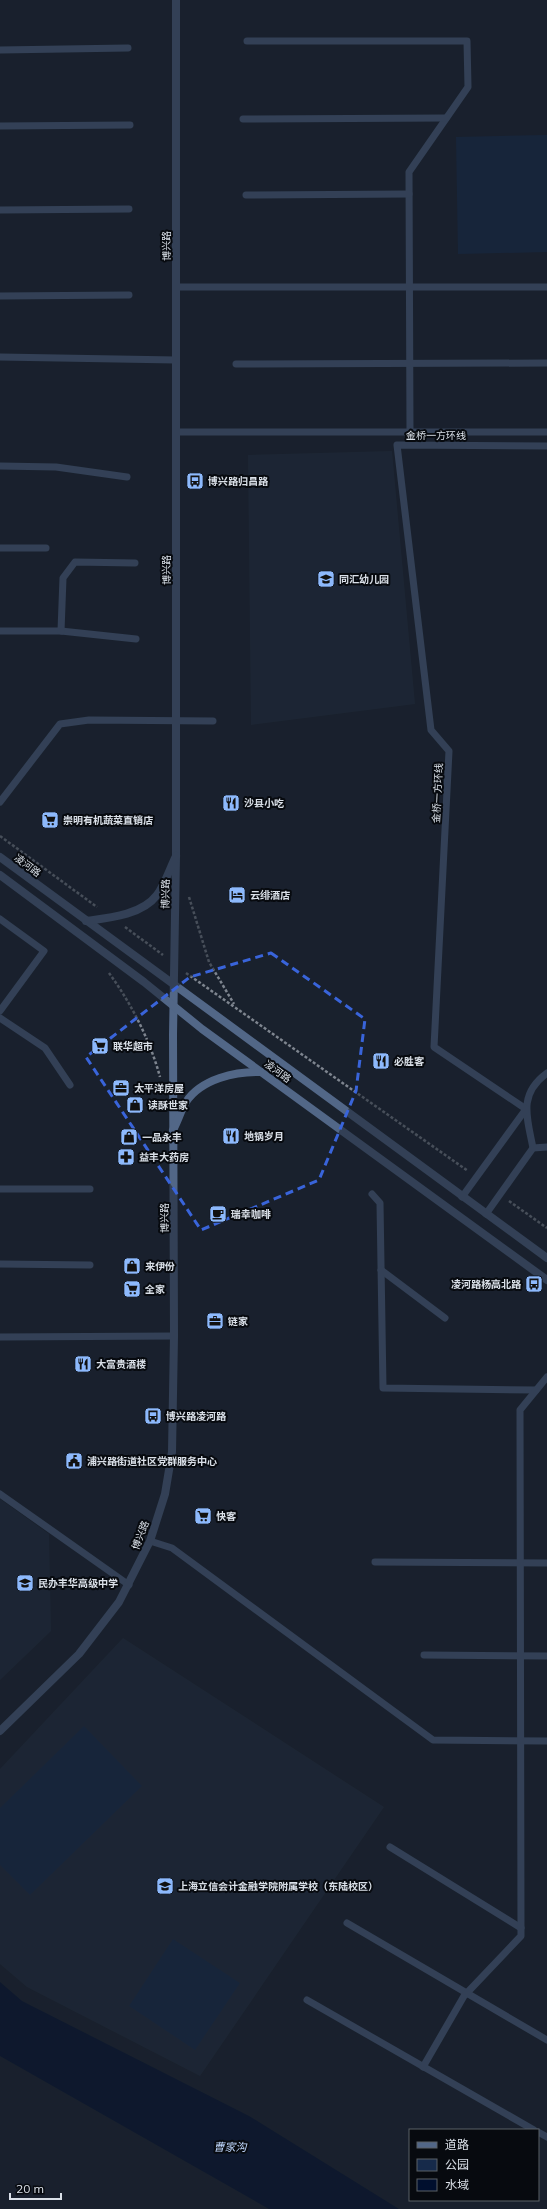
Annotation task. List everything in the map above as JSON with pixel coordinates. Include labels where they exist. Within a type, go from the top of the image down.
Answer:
[{"type":"street","name":"博兴路","points":[[0,1731],[79,1654],[107,1619],[129,1585],[150,1541],[164,1494],[172,1452],[174,1336],[173,985],[176,856],[176,0]]},
{"type":"street","points":[[86,921],[112,918],[142,908],[157,895],[176,856]]},
{"type":"street","name":"凌河路","points":[[0,857],[547,1258]]},
{"type":"street","name":"凌河路","points":[[0,874],[261,1072],[547,1280]]},
{"type":"street","points":[[173,1130],[186,1101],[207,1083],[241,1071],[261,1072]]},
{"type":"lane","points":[[247,41],[467,41],[468,87],[409,172],[410,432]]},
{"type":"lane","points":[[0,50],[128,48]]},
{"type":"lane","points":[[243,119],[446,118]]},
{"type":"lane","points":[[0,126],[130,125]]},
{"type":"lane","points":[[246,195],[409,194]]},
{"type":"lane","points":[[0,210],[129,209]]},
{"type":"lane","points":[[176,287],[547,287]]},
{"type":"lane","points":[[0,296],[129,295]]},
{"type":"lane","points":[[0,357],[176,360]]},
{"type":"lane","points":[[236,364],[547,363]]},
{"type":"lane","points":[[176,432],[547,432]]},
{"type":"lane","name":"金桥一方环线","points":[[526,1109],[434,1047],[449,751],[431,730],[398,445],[547,446]]},
{"type":"lane","points":[[0,466],[56,467],[127,477]]},
{"type":"lane","points":[[0,548],[46,548]]},
{"type":"lane","points":[[61,631],[63,578],[75,562],[135,563]]},
{"type":"lane","points":[[0,631],[61,631],[136,639]]},
{"type":"lane","points":[[0,802],[60,724],[89,720],[213,721]]},
{"type":"lane","points":[[0,918],[44,951],[1,1008]]},
{"type":"lane","points":[[0,1018],[45,1048],[70,1085]]},
{"type":"lane","points":[[486,1214],[533,1148],[526,1109],[528,1096],[540,1079],[547,1073]]},
{"type":"lane","points":[[462,1197],[526,1109]]},
{"type":"lane","points":[[533,1148],[547,1147]]},
{"type":"lane","points":[[0,1189],[90,1189]]},
{"type":"lane","points":[[372,1194],[380,1203],[383,1388],[536,1390]]},
{"type":"lane","points":[[0,1264],[90,1264]]},
{"type":"lane","points":[[381,1270],[445,1318]]},
{"type":"lane","points":[[0,1337],[174,1336]]},
{"type":"lane","points":[[423,2067],[467,1993],[521,1936],[520,1410],[547,1377]]},
{"type":"lane","points":[[0,1494],[129,1585]]},
{"type":"lane","points":[[150,1541],[172,1548],[433,1740],[547,1741]]},
{"type":"lane","points":[[375,1562],[547,1563]]},
{"type":"lane","points":[[424,1655],[547,1656]]},
{"type":"lane","points":[[390,1847],[521,1928]]},
{"type":"lane","points":[[347,1923],[547,2040]]},
{"type":"lane","points":[[307,2000],[532,2129]]},
{"type":"path","points":[[0,836],[112,918]]},
{"type":"path","points":[[188,894],[209,962],[234,1005],[476,1177]]},
{"type":"path","points":[[105,967],[118,986],[145,1035],[160,1080]]},
{"type":"path","points":[[500,1194],[547,1228]]},
{"type":"highlighted area","points":[[271,953],[365,1019],[356,1091],[319,1180],[201,1230],[147,1151],[86,1057],[190,977]]},
{"type":"shaded area","name":"同汇幼儿园","points":[[392,451],[415,704],[251,725],[248,455]]},
{"type":"shaded area","name":"民办丰华高级中学","points":[[0,1499],[49,1534],[51,1631],[0,1680]]},
{"type":"shaded area","name":"上海立信会计金融学院附属学校（东陆校区）","points":[[123,1638],[384,1807],[200,2076],[27,1987],[0,1964],[0,1769]]},
{"type":"green space","points":[[547,135],[547,252],[458,254],[456,137]]},
{"type":"green space","points":[[84,1726],[142,1786],[30,1895],[0,1865],[0,1808]]},
{"type":"green space","points":[[173,1939],[240,1983],[195,2050],[129,2006]]},
{"type":"water","name":"曹家沟","points":[[0,1982],[22,2001],[249,2116],[399,2209],[269,2209],[0,2056]]},
{"type":"place","name":"博兴路归昌路","points":[[195,481]]},
{"type":"place","name":"同汇幼儿园","points":[[326,579]]},
{"type":"place","name":"沙县小吃","points":[[231,803]]},
{"type":"place","name":"崇明有机蔬菜直销店","points":[[50,820]]},
{"type":"place","name":"云绯酒店","points":[[237,895]]},
{"type":"place","name":"联华超市","points":[[100,1046]]},
{"type":"place","name":"必胜客","points":[[381,1061]]},
{"type":"place","name":"太平洋房屋","points":[[121,1088]]},
{"type":"place","name":"读酥世家","points":[[135,1105]]},
{"type":"place","name":"地锅岁月","points":[[231,1136]]},
{"type":"place","name":"一品永丰","points":[[129,1137]]},
{"type":"place","name":"益丰大药房","points":[[126,1157]]},
{"type":"place","name":"瑞幸咖啡","points":[[218,1214]]},
{"type":"place","name":"来伊份","points":[[132,1266]]},
{"type":"place","name":"凌河路杨高北路","points":[[534,1284]]},
{"type":"place","name":"全家","points":[[132,1289]]},
{"type":"place","name":"链家","points":[[215,1321]]},
{"type":"place","name":"大富贵酒楼","points":[[83,1364]]},
{"type":"place","name":"博兴路凌河路","points":[[153,1416]]},
{"type":"place","name":"浦兴路街道社区党群服务中心","points":[[74,1461]]},
{"type":"place","name":"快客","points":[[203,1516]]},
{"type":"place","name":"民办丰华高级中学","points":[[25,1583]]},
{"type":"place","name":"上海立信会计金融学院附属学校（东陆校区）","points":[[165,1886]]}]
